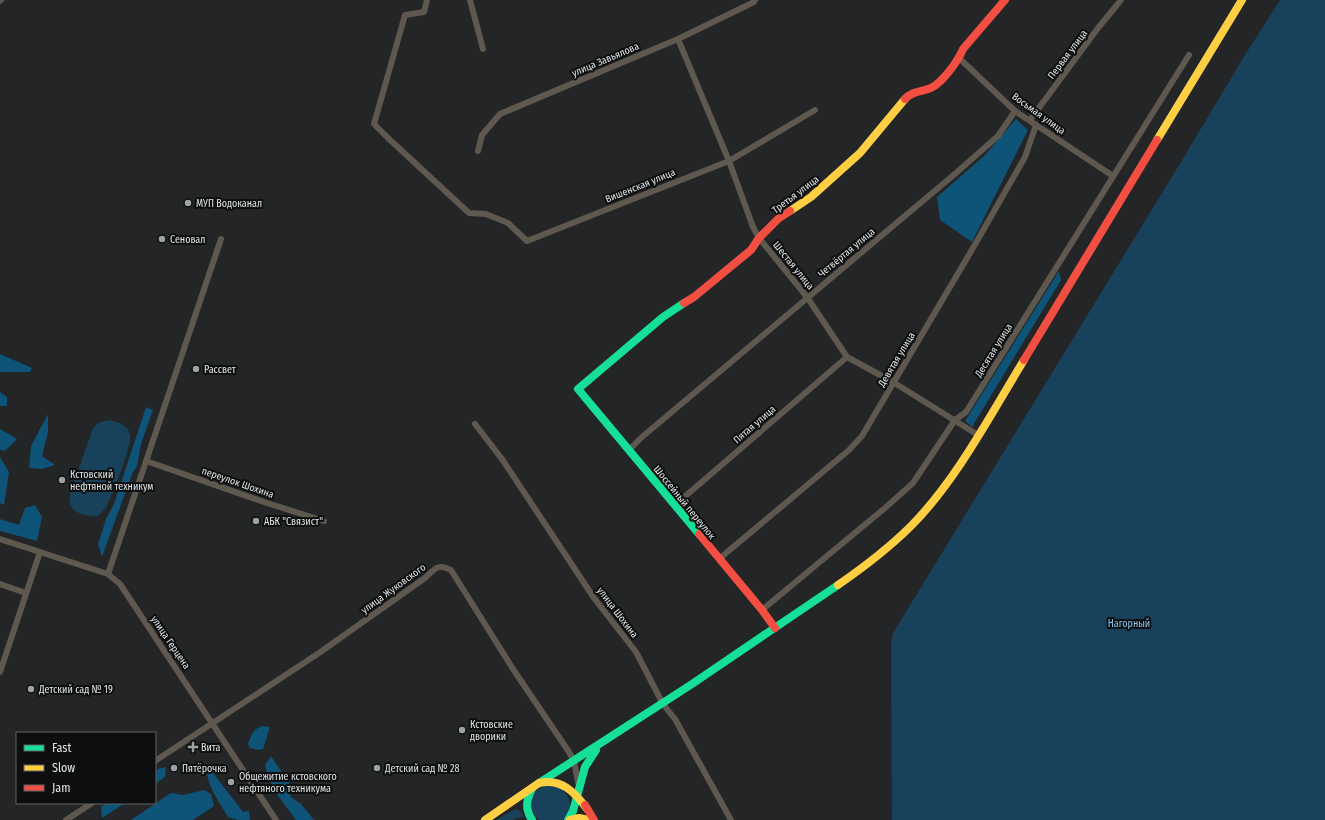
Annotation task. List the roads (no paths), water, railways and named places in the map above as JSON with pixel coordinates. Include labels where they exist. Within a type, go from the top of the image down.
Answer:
[{"type":"main road","name":"Третья улица","points":[[578,389],[663,317],[694,297],[751,250],[759,238],[778,219],[811,197],[860,153],[909,94],[938,84],[959,58],[962,49],[1004,0]]},
{"type":"main road","points":[[485,820],[663,704],[869,563],[892,544],[912,524],[935,498],[978,435],[1242,0]]},
{"type":"main road","name":"Шоссейный переулок","points":[[578,389],[762,610],[775,628]]},
{"type":"main road","points":[[569,820],[587,762],[593,753],[604,742]]},
{"type":"main road","points":[[532,820],[528,812],[527,802],[529,793],[537,785],[553,781],[562,784],[569,789],[587,809],[594,820]]},
{"type":"main road","points":[[569,789],[574,801],[573,811]]},
{"type":"main road","points":[[579,789],[587,809]]},
{"type":"main road","points":[[569,820],[579,818],[589,820]]},
{"type":"street","name":"Вишенская улица","points":[[427,0],[424,12],[405,15],[374,124],[469,213],[486,214],[508,223],[526,241],[730,161],[815,110]]},
{"type":"street","points":[[470,0],[483,49]]},
{"type":"street","name":"улица Завьялова","points":[[478,151],[482,135],[500,114],[678,38],[754,2],[755,0]]},
{"type":"street","name":"Первая улица","points":[[1030,120],[1121,0]]},
{"type":"street","name":"Шестая улица","points":[[678,38],[730,161],[753,227],[759,238],[807,297],[847,357],[893,382],[978,435]]},
{"type":"street","name":"Десятая улица","points":[[762,610],[886,508],[913,482],[955,420],[966,412],[1189,55]]},
{"type":"street","name":"Восьмая улица","points":[[959,58],[1016,111],[1113,176]]},
{"type":"street","name":"Четвёртая улица","points":[[629,450],[642,437],[807,297],[956,173],[998,136],[1016,111]]},
{"type":"street","name":"Девятая улица","points":[[719,559],[848,450],[862,436],[1025,157],[1036,125]]},
{"type":"street","points":[[108,574],[221,239]]},
{"type":"street","name":"Пятая улица","points":[[675,505],[847,357]]},
{"type":"street","name":"улица Шохина","points":[[475,424],[502,459],[594,598],[636,652],[663,704],[675,719],[731,820]]},
{"type":"street","name":"переулок Шохина","points":[[146,461],[324,521]]},
{"type":"street","name":"улица Герцена","points":[[0,539],[108,574],[120,584],[276,820]]},
{"type":"street","points":[[0,672],[40,552]]},
{"type":"street","name":"улица Жуковского","points":[[156,760],[319,653],[425,578],[437,567],[444,566],[451,570],[513,669],[574,761],[579,789]]},
{"type":"street","points":[[0,584],[26,593]]},
{"type":"street","points":[[66,820],[90,804]]},
{"type":"place","name":"МУП Водоканал","points":[[188,203]]},
{"type":"place","name":"Сеновал","points":[[162,239]]},
{"type":"place","name":"Рассвет","points":[[196,369]]},
{"type":"place","name":"Кстовский нефтяной техникум","points":[[62,480]]},
{"type":"place","name":"АБК \"Связист\"","points":[[256,521]]},
{"type":"place","name":"Детский сад № 19","points":[[31,689]]},
{"type":"place","name":"Кстовские дворики","points":[[462,730]]},
{"type":"place","name":"Вита","points":[[193,747]]},
{"type":"place","name":"Пятёрочка","points":[[174,768]]},
{"type":"place","name":"Детский сад № 28","points":[[377,768]]},
{"type":"place","name":"Общежитие кстовского нефтяного техникума","points":[[231,782]]},
{"type":"park label","name":"Нагорный","points":[[1129,623]]}]
